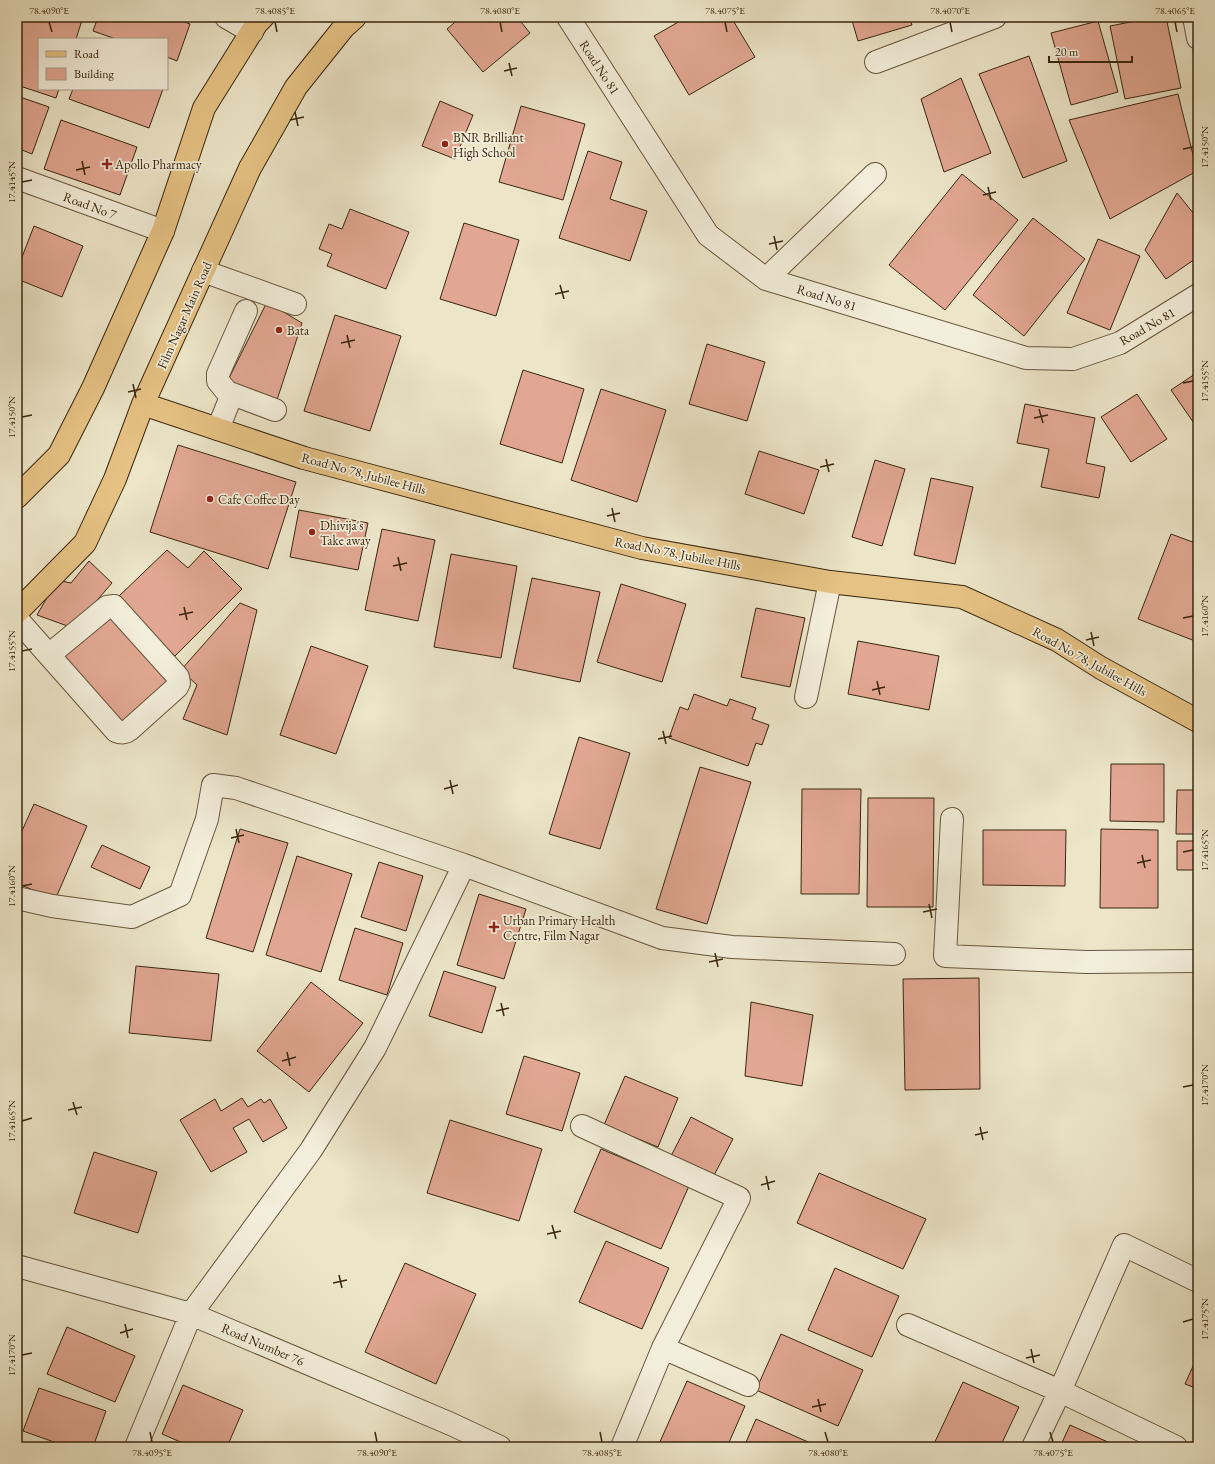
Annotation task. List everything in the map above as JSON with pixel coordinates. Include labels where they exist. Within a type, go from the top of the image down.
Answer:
[{"type":"main road","name":"Film Nagar Main Road","points":[[17,612],[86,543],[115,479],[143,404],[250,168],[296,87],[344,27],[355,17]]},
{"type":"main road","points":[[17,497],[59,455],[93,388],[163,231],[204,108],[258,24]]},
{"type":"main road","name":"Road No 78, Jubilee Hills","points":[[143,404],[304,458],[642,548],[830,582],[962,597],[1057,640],[1101,668],[1198,721]]},
{"type":"street","points":[[226,17],[258,24]]},
{"type":"street","name":"Road No 81","points":[[568,17],[708,235],[766,278],[1026,358],[1073,359],[1120,343],[1198,295]]},
{"type":"street","points":[[876,62],[995,17]]},
{"type":"street","points":[[1194,17],[1198,38]]},
{"type":"street","points":[[766,278],[875,174]]},
{"type":"street","name":"Road No 7","points":[[17,178],[163,231]]},
{"type":"street","points":[[203,271],[295,304]]},
{"type":"street","points":[[246,311],[218,374],[218,380],[220,385],[227,392],[274,410]]},
{"type":"street","points":[[218,429],[232,394]]},
{"type":"street","points":[[806,698],[830,582]]},
{"type":"street","points":[[17,619],[49,656],[116,731],[126,732],[129,730],[179,683],[178,677],[114,606],[107,607],[49,656]]},
{"type":"street","points":[[17,898],[52,906],[132,917],[180,895],[207,819],[213,785],[236,788],[464,865],[662,938],[732,947],[894,954]]},
{"type":"street","points":[[952,819],[945,956],[1086,962],[1198,961]]},
{"type":"street","points":[[136,1447],[191,1314],[311,1150],[375,1048],[464,865]]},
{"type":"street","points":[[582,1126],[739,1198],[663,1348],[622,1447]]},
{"type":"street","points":[[1033,1447],[1060,1391],[1124,1245],[1198,1281]]},
{"type":"street","name":"Road Number 76","points":[[17,1266],[191,1314],[451,1424],[500,1447]]},
{"type":"street","points":[[908,1325],[1060,1391],[1176,1447]]},
{"type":"street","points":[[663,1348],[748,1385]]},
{"type":"building","points":[[17,17],[83,17],[76,38],[38,38],[38,90],[59,90],[56,98],[17,85]]},
{"type":"building","points":[[98,17],[171,17],[190,24],[177,61],[168,57],[168,38],[113,38],[93,31]]},
{"type":"building","points":[[461,17],[517,17],[530,33],[483,72],[447,29]]},
{"type":"building","points":[[687,17],[731,17],[755,57],[689,95],[654,36]]},
{"type":"building","points":[[851,17],[909,17],[912,25],[858,41]]},
{"type":"building","points":[[1156,17],[1166,17],[1181,88],[1125,99],[1110,26]]},
{"type":"building","points":[[1098,21],[1118,92],[1071,105],[1051,33]]},
{"type":"building","points":[[1029,56],[1067,161],[1023,178],[979,74]]},
{"type":"building","points":[[961,78],[991,153],[944,172],[921,99]]},
{"type":"building","points":[[73,90],[163,90],[149,128],[69,99]]},
{"type":"building","points":[[1178,94],[1197,171],[1110,219],[1069,120]]},
{"type":"building","points":[[17,96],[49,107],[32,154],[17,148]]},
{"type":"building","points":[[440,101],[473,115],[455,159],[422,146]]},
{"type":"building","points":[[521,106],[585,124],[563,200],[499,182]]},
{"type":"building","points":[[61,120],[137,147],[120,195],[44,169]]},
{"type":"building","points":[[588,151],[622,162],[610,199],[647,211],[630,261],[559,238]]},
{"type":"building","points":[[962,174],[1018,220],[945,310],[889,265]]},
{"type":"building","points":[[1177,193],[1198,219],[1198,257],[1166,279],[1145,250]]},
{"type":"building","points":[[350,209],[409,232],[386,289],[327,266],[332,254],[319,249],[329,224],[342,229]]},
{"type":"building","points":[[1033,218],[1085,259],[1024,336],[973,295]]},
{"type":"building","points":[[464,223],[519,240],[496,316],[440,299]]},
{"type":"building","points":[[34,226],[83,246],[62,297],[17,279],[17,270]]},
{"type":"building","points":[[1098,239],[1140,256],[1110,330],[1067,313]]},
{"type":"building","points":[[267,302],[302,323],[276,403],[228,380]]},
{"type":"building","points":[[335,315],[401,336],[370,431],[304,411]]},
{"type":"building","points":[[707,344],[765,362],[747,421],[689,404]]},
{"type":"building","points":[[523,370],[584,389],[562,463],[500,444]]},
{"type":"building","points":[[1198,372],[1198,429],[1171,390]]},
{"type":"building","points":[[601,389],[666,410],[637,502],[571,480]]},
{"type":"building","points":[[1137,394],[1167,439],[1131,462],[1101,417]]},
{"type":"building","points":[[1025,404],[1095,418],[1086,463],[1105,467],[1099,498],[1041,487],[1049,449],[1017,443]]},
{"type":"building","points":[[178,445],[296,482],[268,569],[150,532]]},
{"type":"building","points":[[759,451],[819,470],[804,514],[745,494]]},
{"type":"building","points":[[875,460],[905,469],[882,546],[852,537]]},
{"type":"building","points":[[931,478],[973,487],[955,564],[914,555]]},
{"type":"building","points":[[299,510],[368,523],[358,570],[290,557]]},
{"type":"building","points":[[382,529],[435,540],[418,621],[365,610]]},
{"type":"building","points":[[1171,534],[1198,544],[1198,633],[1195,641],[1138,619]]},
{"type":"building","points":[[167,550],[188,568],[204,551],[242,589],[175,656],[117,598]]},
{"type":"building","points":[[451,554],[517,566],[501,658],[434,647]]},
{"type":"building","points":[[89,561],[112,583],[73,628],[37,615],[57,580],[71,583]]},
{"type":"building","points":[[532,578],[600,592],[580,682],[513,668]]},
{"type":"building","points":[[621,584],[686,604],[662,682],[597,662]]},
{"type":"building","points":[[240,603],[257,610],[227,735],[183,719],[197,685],[181,670]]},
{"type":"building","points":[[756,608],[805,618],[790,687],[741,677]]},
{"type":"building","points":[[107,609],[174,680],[126,725],[59,655]]},
{"type":"building","points":[[858,641],[939,656],[929,710],[848,694]]},
{"type":"building","points":[[311,646],[368,666],[336,754],[280,735]]},
{"type":"building","points":[[694,694],[727,706],[730,699],[756,708],[752,719],[769,725],[762,745],[756,743],[748,766],[669,738],[680,707],[688,710]]},
{"type":"building","points":[[579,737],[630,753],[600,849],[549,834]]},
{"type":"building","points":[[1111,764],[1164,764],[1164,822],[1110,821]]},
{"type":"building","points":[[700,767],[751,782],[707,924],[656,909]]},
{"type":"building","points":[[802,789],[861,789],[859,894],[801,894]]},
{"type":"building","points":[[1177,790],[1198,790],[1198,834],[1176,834]]},
{"type":"building","points":[[868,798],[934,798],[933,907],[867,907]]},
{"type":"building","points":[[34,804],[87,826],[55,900],[17,883],[17,842]]},
{"type":"building","points":[[240,829],[288,843],[253,952],[206,938]]},
{"type":"building","points":[[1101,829],[1158,830],[1158,908],[1100,908]]},
{"type":"building","points":[[983,830],[1066,830],[1065,886],[983,885]]},
{"type":"building","points":[[1177,841],[1198,841],[1198,870],[1177,870]]},
{"type":"building","points":[[102,845],[150,867],[140,889],[91,867]]},
{"type":"building","points":[[297,856],[352,874],[321,972],[266,955]]},
{"type":"building","points":[[379,862],[423,876],[406,931],[361,917]]},
{"type":"building","points":[[479,894],[526,909],[504,979],[457,965]]},
{"type":"building","points":[[355,928],[403,943],[387,995],[339,980]]},
{"type":"building","points":[[136,966],[219,974],[211,1041],[129,1033]]},
{"type":"building","points":[[444,971],[496,987],[482,1033],[429,1016]]},
{"type":"building","points":[[979,978],[980,1089],[905,1090],[903,979]]},
{"type":"building","points":[[311,982],[363,1023],[309,1092],[257,1051]]},
{"type":"building","points":[[751,1002],[813,1015],[802,1086],[745,1076]]},
{"type":"building","points":[[524,1056],[580,1073],[562,1131],[506,1114]]},
{"type":"building","points":[[625,1076],[678,1098],[658,1147],[604,1125]]},
{"type":"building","points":[[242,1098],[248,1107],[261,1099],[264,1103],[270,1099],[287,1128],[263,1142],[249,1119],[233,1128],[247,1152],[211,1172],[180,1120],[215,1099],[221,1111]]},
{"type":"building","points":[[691,1117],[733,1139],[712,1179],[670,1158]]},
{"type":"building","points":[[450,1120],[542,1149],[519,1221],[427,1193]]},
{"type":"building","points":[[601,1149],[689,1186],[661,1249],[574,1212]]},
{"type":"building","points":[[94,1152],[157,1172],[138,1233],[74,1213]]},
{"type":"building","points":[[819,1173],[926,1219],[903,1269],[797,1223]]},
{"type":"building","points":[[606,1241],[669,1268],[642,1329],[579,1302]]},
{"type":"building","points":[[405,1263],[476,1294],[436,1384],[365,1352]]},
{"type":"building","points":[[835,1268],[899,1296],[872,1357],[808,1330]]},
{"type":"building","points":[[67,1327],[135,1356],[115,1402],[47,1374]]},
{"type":"building","points":[[781,1334],[863,1370],[838,1426],[756,1390]]},
{"type":"building","points":[[1198,1355],[1198,1389],[1185,1384]]},
{"type":"building","points":[[687,1381],[745,1406],[727,1447],[665,1447],[659,1444]]},
{"type":"building","points":[[963,1382],[1019,1407],[1000,1447],[933,1446]]},
{"type":"building","points":[[183,1385],[243,1410],[227,1447],[192,1447],[162,1434]]},
{"type":"building","points":[[39,1388],[106,1411],[93,1447],[68,1447],[23,1431]]},
{"type":"building","points":[[756,1419],[815,1445],[814,1447],[744,1447]]},
{"type":"building","points":[[1070,1425],[1119,1447],[1060,1447]]},
{"type":"place","name":"BNR Brilliant High School","points":[[445,144]]},
{"type":"place","name":"Apollo Pharmacy","points":[[107,164]]},
{"type":"place","name":"Bata","points":[[279,330]]},
{"type":"place","name":"Cafe Coffee Day","points":[[210,499]]},
{"type":"place","name":"Dhivija's Take away","points":[[312,532]]},
{"type":"place","name":"Urban Primary Health Centre, Film Nagar","points":[[494,927]]}]
